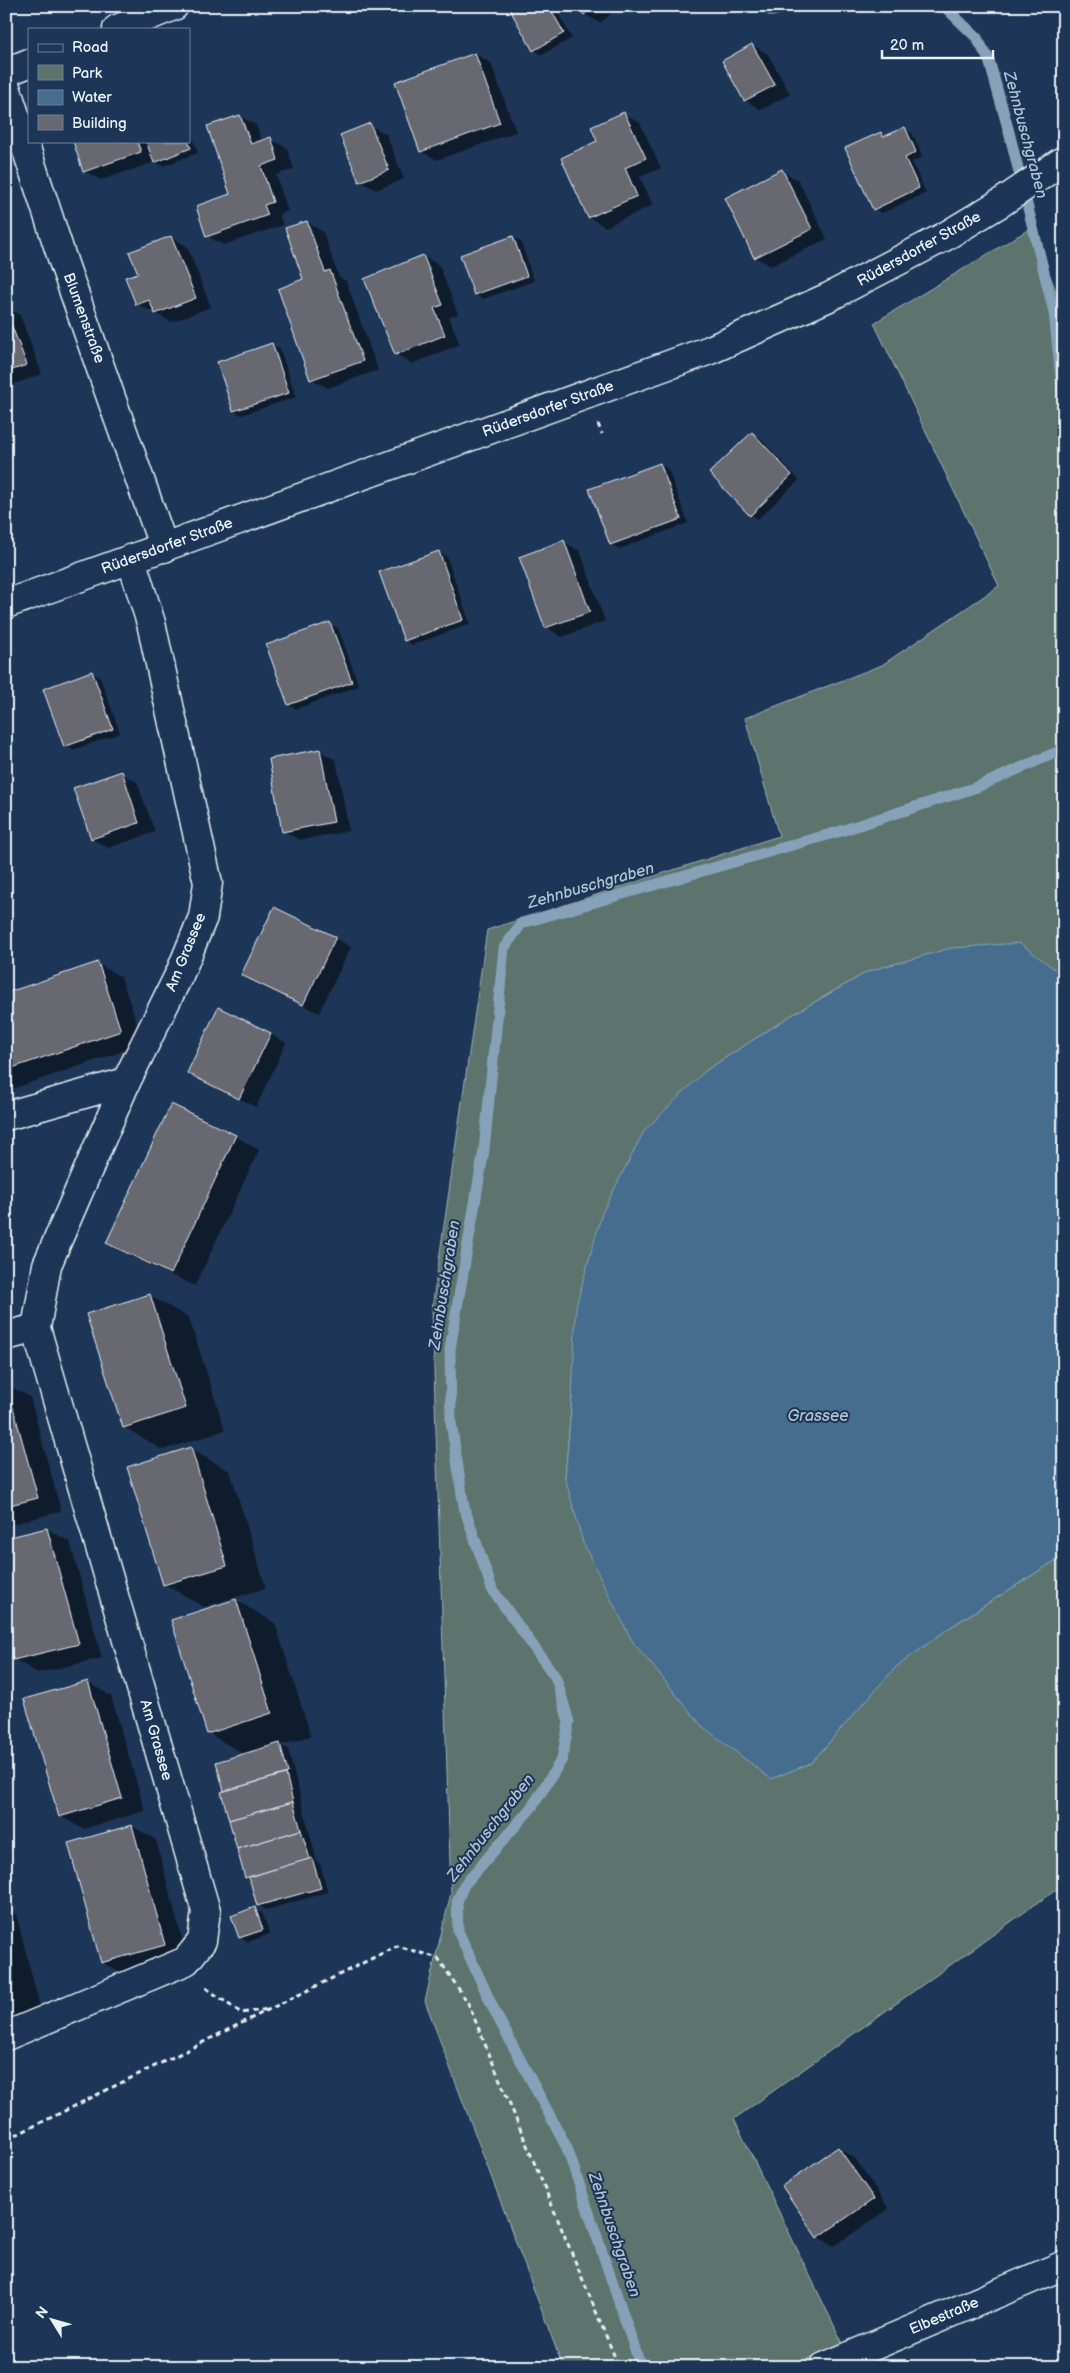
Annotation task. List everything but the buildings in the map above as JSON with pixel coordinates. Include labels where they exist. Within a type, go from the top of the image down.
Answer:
[{"type":"street","points":[[119,28],[174,6]]},
{"type":"street","points":[[6,72],[28,63]]},
{"type":"street","name":"Blumenstraße","points":[[6,87],[64,264],[164,548]]},
{"type":"street","name":"Rüdersdorfer Straße","points":[[6,604],[710,350],[829,297],[944,237],[1002,202],[1054,167]]},
{"type":"street","name":"Am Grassee","points":[[131,560],[151,623],[208,883],[203,917],[197,933],[180,973],[126,1082],[48,1265],[36,1328],[206,1911],[202,1941],[186,1962]]},
{"type":"street","points":[[6,1116],[126,1082]]},
{"type":"street","points":[[6,1336],[36,1328]]},
{"type":"street","points":[[6,2036],[186,1962]]},
{"type":"street","name":"Elbestraße","points":[[824,2367],[1064,2265]]},
{"type":"path","points":[[6,2135],[18,2134],[397,1946],[438,1958],[468,2003],[620,2367]]},
{"type":"path","points":[[186,1962],[206,1988],[241,2012],[272,2008]]},
{"type":"green space","points":[[1031,228],[1064,311],[1064,1124],[1056,1116],[1057,1060],[869,971],[792,1015],[705,1071],[572,1397],[565,1477],[811,1763],[894,1668],[949,1628],[1064,1555],[1064,1884],[734,2119],[843,2344],[789,2367],[563,2367],[425,2001],[451,1893],[432,1308],[487,930],[779,836],[745,718],[882,665],[999,586],[874,323]]},
{"type":"water","name":"Grassee","points":[[1020,943],[1061,974],[1056,1116],[1064,1124],[1064,1555],[949,1628],[895,1668],[811,1763],[771,1779],[702,1726],[632,1641],[583,1543],[565,1477],[572,1397],[576,1306],[602,1213],[644,1131],[705,1071],[792,1015],[869,971],[951,948]]},
{"type":"waterway","name":"Zehnbuschgraben","points":[[764,6],[772,11],[796,6]]},
{"type":"waterway","name":"Zehnbuschgraben","points":[[944,6],[977,38],[989,60],[1054,312],[1064,406]]},
{"type":"waterway","name":"Zehnbuschgraben","points":[[641,2367],[567,2148],[496,2014],[458,1931],[457,1902],[464,1885],[532,1807],[562,1759],[569,1722],[556,1678],[492,1589],[464,1507],[451,1422],[450,1349],[484,1150],[504,948],[522,923],[841,831],[977,787],[1064,749]]}]
